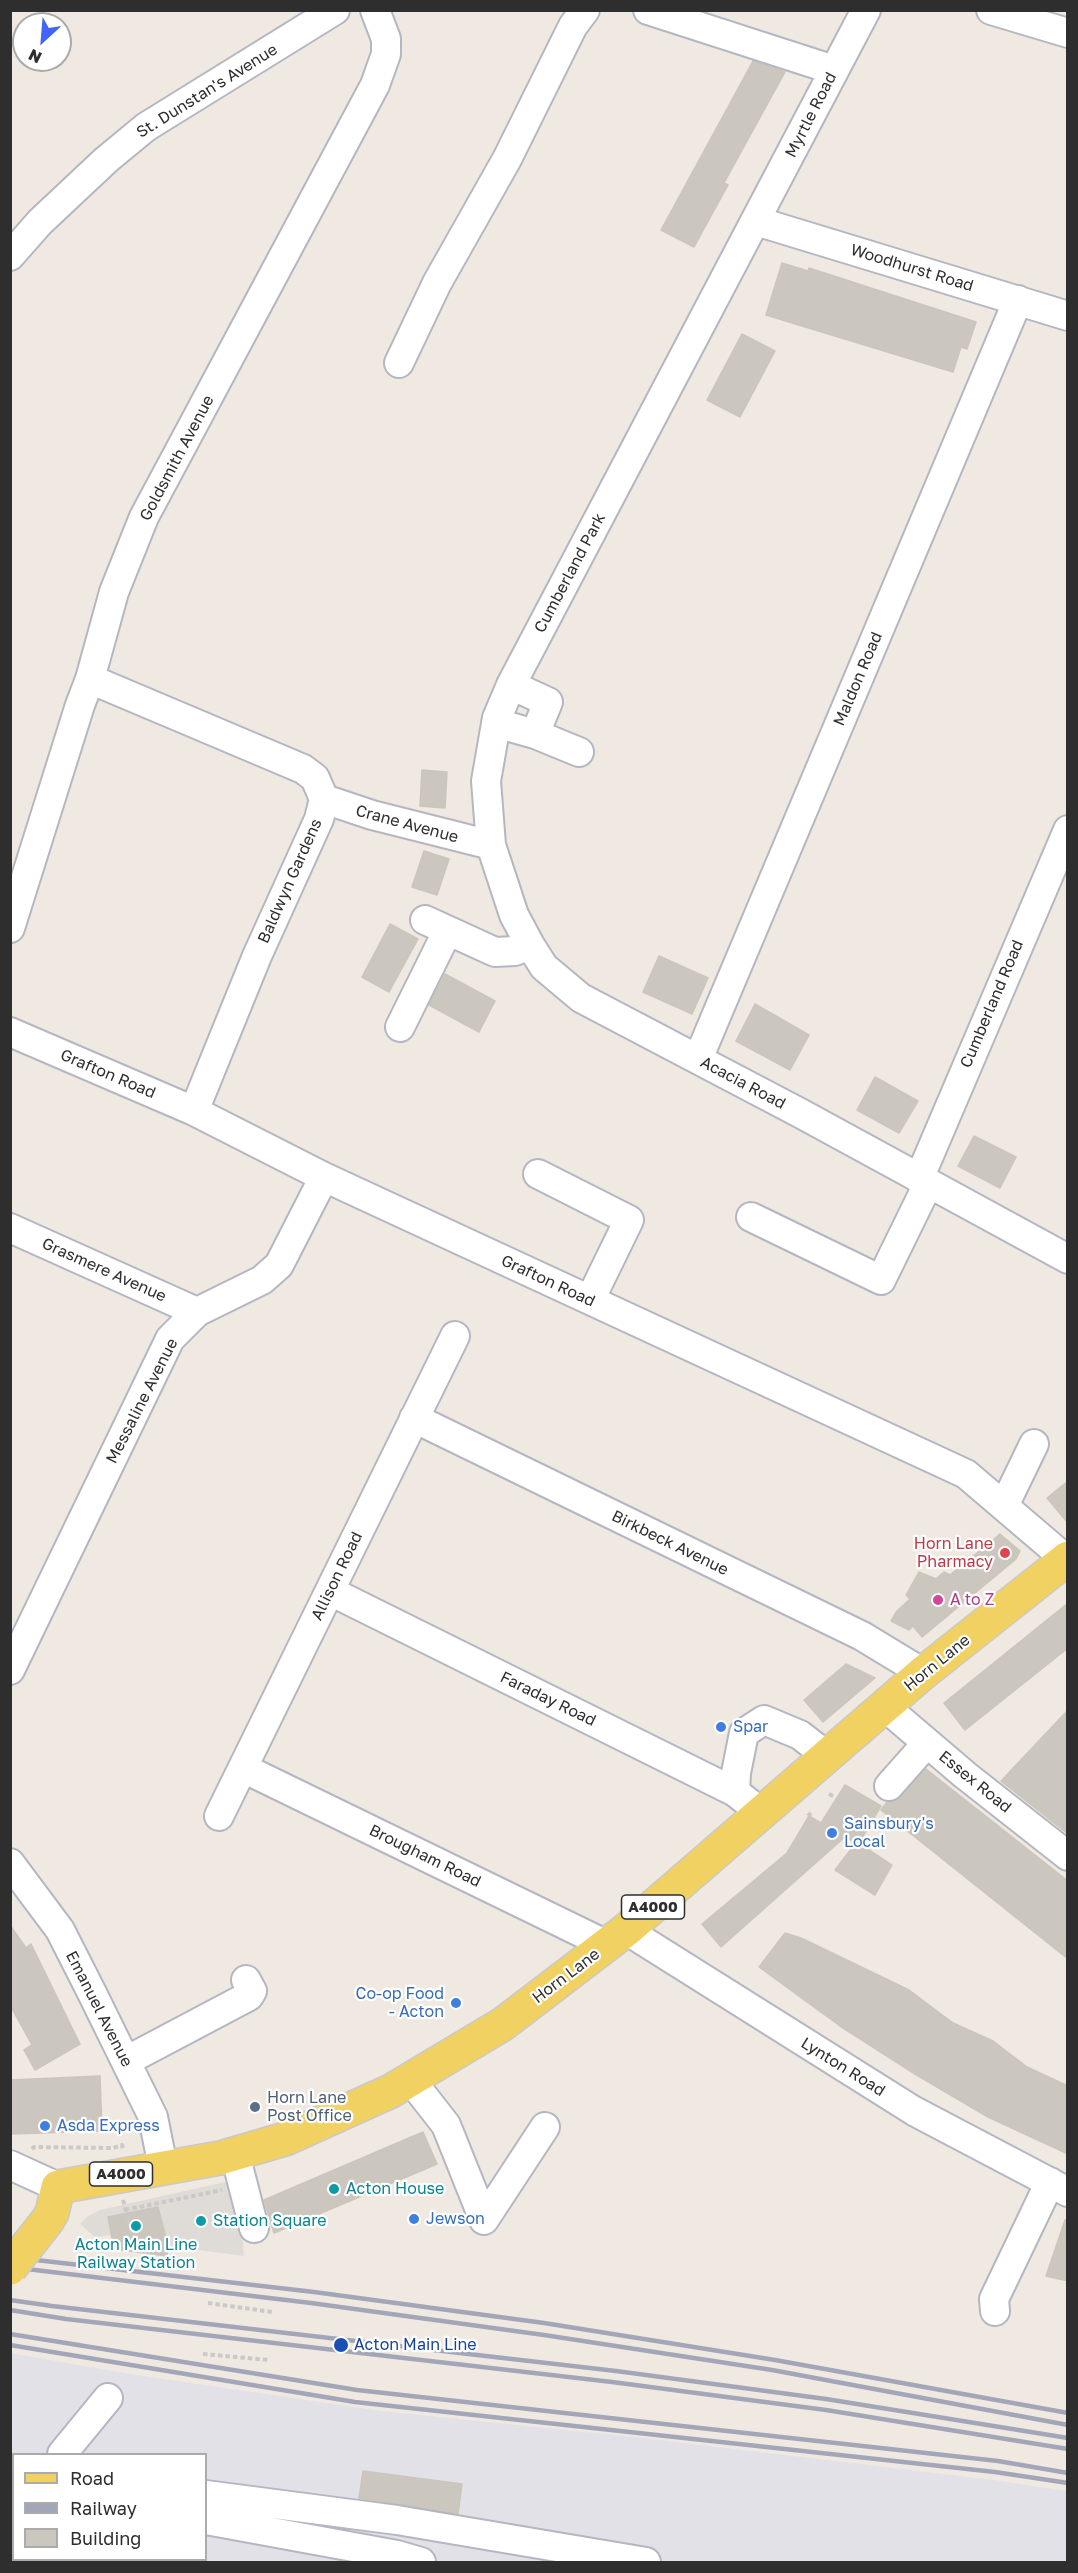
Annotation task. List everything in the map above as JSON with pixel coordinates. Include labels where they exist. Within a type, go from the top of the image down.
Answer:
[{"type":"main road","name":"Horn Lane","points":[[58,2187],[160,2181],[239,2167],[285,2139],[391,2091],[503,2024],[616,1937],[923,1673],[1067,1559]]},
{"type":"main road","points":[[10,2268],[52,2213],[58,2187]]},
{"type":"street","name":"St. Dunstan's Avenue","points":[[10,256],[40,222],[106,160],[146,127],[335,10]]},
{"type":"street","name":"Goldsmith Avenue","points":[[10,928],[90,679],[114,592],[144,517],[375,85],[386,54],[386,39],[375,10]]},
{"type":"street","points":[[399,363],[437,283],[507,159],[573,26],[585,10]]},
{"type":"street","points":[[648,10],[834,70]]},
{"type":"street","name":"Myrtle Road","points":[[756,221],[866,10]]},
{"type":"street","points":[[991,10],[1068,33]]},
{"type":"street","name":"Woodhurst Road","points":[[756,221],[1068,316]]},
{"type":"street","name":"Cumberland Park","points":[[530,945],[514,915],[491,845],[486,781],[496,723],[511,686],[756,221]]},
{"type":"street","name":"Maldon Road","points":[[698,1059],[1018,300]]},
{"type":"street","name":"Baldwyn Gardens","points":[[90,679],[303,769],[315,778],[324,799],[319,819],[257,956],[194,1112]]},
{"type":"street","points":[[511,686],[548,702],[535,734]]},
{"type":"street","points":[[496,723],[535,734],[579,752]]},
{"type":"street","name":"Crane Avenue","points":[[324,799],[372,815],[491,845]]},
{"type":"street","name":"Cumberland Road","points":[[751,1217],[880,1280],[1066,836]]},
{"type":"street","points":[[400,1027],[436,926],[495,952],[515,951],[530,945]]},
{"type":"street","name":"Acacia Road","points":[[530,945],[544,967],[581,998],[1068,1259]]},
{"type":"street","name":"Grafton Road","points":[[10,1032],[194,1112],[324,1178],[966,1474],[1067,1559]]},
{"type":"street","points":[[538,1174],[629,1220],[590,1300]]},
{"type":"street","name":"Messaline Avenue","points":[[10,1670],[170,1339],[197,1312],[262,1280],[279,1265],[324,1178]]},
{"type":"street","name":"Grasmere Avenue","points":[[10,1228],[197,1312]]},
{"type":"street","name":"Allison Road","points":[[219,1816],[455,1336]]},
{"type":"street","name":"Birkbeck Avenue","points":[[414,1418],[862,1636],[923,1673]]},
{"type":"street","points":[[1004,1506],[1034,1444]]},
{"type":"street","name":"Faraday Road","points":[[330,1591],[735,1792],[762,1813]]},
{"type":"street","name":"Essex Road","points":[[884,1706],[1068,1856]]},
{"type":"street","points":[[735,1792],[736,1773],[744,1733],[764,1720],[800,1735],[828,1756]]},
{"type":"street","points":[[889,1786],[927,1743]]},
{"type":"street","name":"Brougham Road","points":[[243,1768],[616,1937]]},
{"type":"street","name":"Emanuel Avenue","points":[[10,1863],[60,1930],[153,2117],[160,2181]]},
{"type":"street","name":"Lynton Road","points":[[616,1937],[914,2111],[1059,2187]]},
{"type":"street","points":[[126,2061],[249,1996],[252,1991],[246,1980]]},
{"type":"street","points":[[410,2079],[446,2125],[484,2220],[545,2127]]},
{"type":"street","points":[[10,2165],[58,2187]]},
{"type":"street","points":[[239,2167],[254,2228]]},
{"type":"street","points":[[994,2311],[994,2299],[1059,2187]]},
{"type":"street","points":[[63,2453],[108,2398]]},
{"type":"street","points":[[207,2495],[397,2520],[646,2562]]},
{"type":"street","points":[[207,2520],[397,2554],[421,2562]]},
{"type":"path","points":[[34,2147],[113,2148],[122,2145]]},
{"type":"path","points":[[125,2210],[228,2189],[239,2167]]},
{"type":"path","points":[[159,2204],[160,2181]]},
{"type":"path","points":[[123,2195],[136,2247],[167,2252]]},
{"type":"path","points":[[208,2303],[272,2312]]},
{"type":"path","points":[[203,2354],[269,2360]]},
{"type":"shaded area","name":"Station Square","points":[[234,2180],[240,2203],[244,2256],[168,2246],[157,2207],[108,2217],[111,2235],[95,2237],[80,2224],[88,2216],[100,2210]]},
{"type":"shaded area","points":[[10,2353],[130,2374],[381,2411],[634,2437],[994,2480],[1067,2491],[1067,2562],[11,2562]]},
{"type":"building","points":[[753,61],[785,72],[724,183],[728,185],[694,247],[661,230]]},
{"type":"building","points":[[782,263],[808,271],[809,268],[976,322],[967,349],[961,347],[953,372],[766,315]]},
{"type":"building","points":[[742,334],[775,351],[740,417],[707,400]]},
{"type":"building","points":[[422,770],[447,772],[445,808],[420,806]]},
{"type":"building","points":[[424,851],[449,859],[437,895],[412,887]]},
{"type":"building","points":[[390,924],[418,939],[389,992],[362,977]]},
{"type":"building","points":[[659,956],[708,978],[692,1014],[643,992]]},
{"type":"building","points":[[445,974],[495,1001],[479,1032],[429,1005]]},
{"type":"building","points":[[755,1004],[809,1035],[790,1070],[736,1041]]},
{"type":"building","points":[[875,1077],[918,1101],[899,1133],[857,1110]]},
{"type":"building","points":[[974,1136],[1016,1157],[1000,1188],[958,1166]]},
{"type":"building","points":[[1068,1481],[1068,1523],[1047,1498]]},
{"type":"building","points":[[1000,1534],[1020,1551],[1016,1559],[922,1637],[913,1626],[909,1630],[891,1621],[897,1611],[910,1599],[906,1595],[919,1572],[936,1579],[944,1572],[950,1575]]},
{"type":"building","points":[[1068,1603],[1068,1648],[965,1730],[944,1703]]},
{"type":"building","points":[[846,1664],[875,1678],[823,1722],[804,1700]]},
{"type":"building","points":[[1068,1710],[1068,1834],[1001,1781]]},
{"type":"building","points":[[926,1769],[1068,1881],[1068,1959],[881,1810],[887,1802],[901,1797]]},
{"type":"building","points":[[845,1785],[881,1806],[859,1843],[892,1865],[875,1895],[835,1870],[855,1844],[846,1836],[721,1947],[702,1924],[787,1853],[809,1816],[821,1823]]},
{"type":"building","points":[[10,1925],[26,1948],[31,1944],[80,2044],[35,2070],[24,2050],[32,2045],[10,2005]]},
{"type":"building","points":[[785,1933],[801,1938],[909,1990],[953,2023],[993,2041],[1027,2067],[1068,2086],[1068,2154],[988,2117],[915,2074],[840,2026],[759,1967]]},
{"type":"building","points":[[100,2076],[102,2131],[10,2134],[10,2080]]},
{"type":"building","name":"Acton House","points":[[423,2132],[437,2164],[274,2233],[264,2200]]},
{"type":"building","name":"Acton Main Line Railway Station","points":[[158,2207],[168,2246],[167,2256],[114,2249],[108,2217]]},
{"type":"building","points":[[1065,2220],[1068,2220],[1068,2281],[1046,2276]]},
{"type":"building","points":[[363,2471],[462,2484],[458,2514],[359,2498]]},
{"type":"railway","points":[[10,2257],[314,2292],[544,2323],[775,2360],[1068,2413]]},
{"type":"railway","points":[[10,2267],[311,2303],[544,2335],[772,2370],[1068,2425]]},
{"type":"railway","points":[[10,2300],[616,2371],[826,2399],[1068,2438]]},
{"type":"railway","points":[[10,2310],[66,2319],[612,2382],[826,2410],[1068,2449]]},
{"type":"railway","points":[[10,2334],[357,2390],[998,2461],[1068,2473]]},
{"type":"railway","points":[[10,2345],[355,2402],[995,2472],[1068,2483]]},
{"type":"place","name":"Horn Lane Pharmacy","points":[[1005,1553]]},
{"type":"place","name":"A to Z","points":[[938,1600]]},
{"type":"place","name":"Spar","points":[[721,1727]]},
{"type":"place","name":"Sainsbury's Local","points":[[832,1833]]},
{"type":"place","name":"Co-op Food - Acton","points":[[456,2003]]},
{"type":"place","name":"Horn Lane Post Office","points":[[255,2107]]},
{"type":"place","name":"Asda Express","points":[[45,2126]]},
{"type":"place","name":"Acton House","points":[[334,2189]]},
{"type":"place","name":"Jewson","points":[[414,2219]]},
{"type":"place","name":"Station Square","points":[[201,2221]]},
{"type":"place","name":"Acton Main Line Railway Station","points":[[136,2226]]},
{"type":"place","name":"Acton Main Line","points":[[341,2345]]}]
